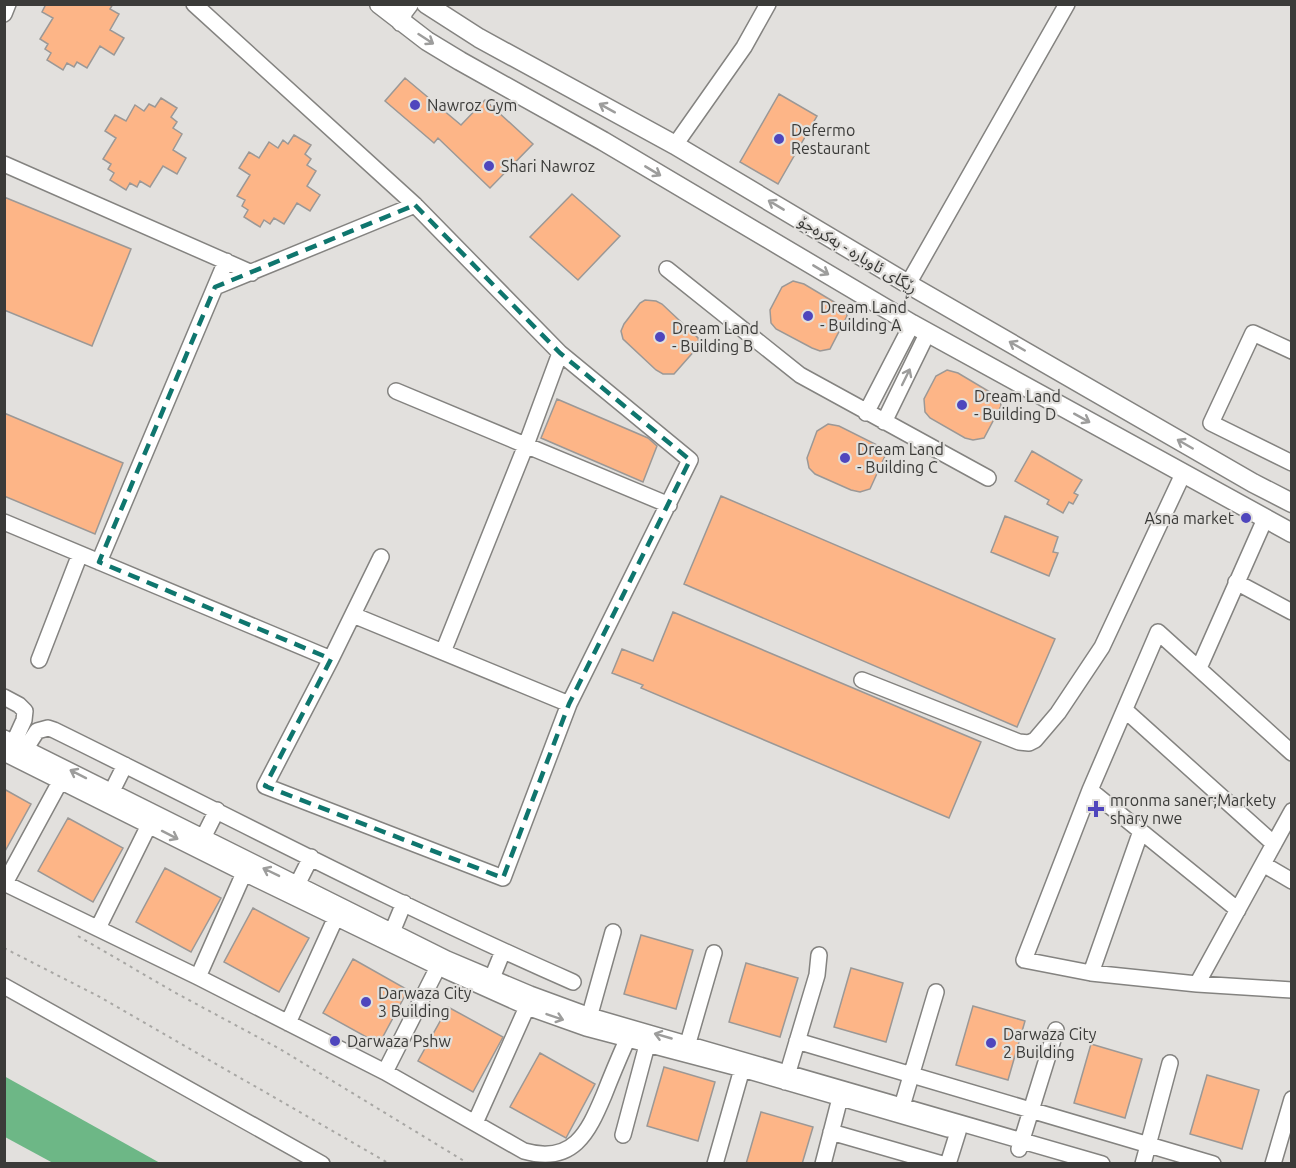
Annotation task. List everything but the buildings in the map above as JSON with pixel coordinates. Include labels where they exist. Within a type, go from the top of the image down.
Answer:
[{"type":"main road","points":[[401,22],[403,12],[409,4]]},
{"type":"main road","name":"ڕێگای ئاوبارە - بەکرەجۆ","points":[[426,4],[479,38],[675,145],[908,284],[1253,483],[1292,503]]},
{"type":"main road","points":[[381,6],[460,61],[603,141],[920,328],[1292,533]]},
{"type":"main road","points":[[1200,483],[1209,483],[1216,479],[1220,470],[1217,462]]},
{"type":"main road","points":[[1240,504],[1233,496],[1234,490],[1238,485],[1253,483]]},
{"type":"street","points":[[4,14],[8,4]]},
{"type":"street","points":[[194,4],[415,205],[560,353],[690,460],[569,704],[503,878],[265,786],[381,557]]},
{"type":"street","points":[[675,145],[744,46],[768,4]]},
{"type":"street","points":[[908,284],[1067,4]]},
{"type":"street","points":[[4,164],[252,273]]},
{"type":"street","points":[[215,287],[415,205]]},
{"type":"street","points":[[99,562],[226,261]]},
{"type":"street","points":[[667,269],[800,375],[988,478]]},
{"type":"street","points":[[866,412],[920,328]]},
{"type":"street","points":[[884,422],[920,328]]},
{"type":"street","points":[[1292,351],[1253,333],[1211,423],[1292,463]]},
{"type":"street","points":[[442,652],[526,446],[560,353]]},
{"type":"street","points":[[396,391],[669,505]]},
{"type":"street","points":[[862,680],[1019,742],[1029,743],[1035,740],[1058,713],[1102,647],[1183,474]]},
{"type":"street","points":[[1199,668],[1265,519]]},
{"type":"street","points":[[4,522],[331,659]]},
{"type":"street","points":[[39,660],[80,554]]},
{"type":"street","points":[[1236,582],[1292,612]]},
{"type":"street","points":[[353,615],[569,704]]},
{"type":"street","points":[[1292,753],[1158,632],[1090,790],[1024,960],[1091,973],[1197,984],[1292,990]]},
{"type":"street","points":[[4,698],[19,705],[25,711],[12,745]]},
{"type":"street","points":[[1125,710],[1274,844]]},
{"type":"street","points":[[12,745],[36,731],[48,728],[503,951],[573,982]]},
{"type":"street","points":[[12,745],[61,780],[149,825],[438,967],[526,1007],[688,1043],[840,1098],[901,1110],[957,1132],[1021,1144],[1070,1164]]},
{"type":"street","points":[[12,745],[112,792],[392,932],[627,1040],[741,1070],[787,1077],[1021,1144],[1102,1164]]},
{"type":"street","points":[[112,792],[125,765]]},
{"type":"street","points":[[61,780],[5,883],[385,1072],[524,1151],[545,1155],[565,1150],[582,1138],[588,1130],[627,1040]]},
{"type":"street","points":[[1090,790],[1238,910]]},
{"type":"street","points":[[204,838],[217,810]]},
{"type":"street","points":[[1197,984],[1292,811]]},
{"type":"street","points":[[98,928],[149,825]]},
{"type":"street","points":[[1091,973],[1141,831]]},
{"type":"street","points":[[297,885],[311,857]]},
{"type":"street","points":[[1263,864],[1292,880]]},
{"type":"street","points":[[198,977],[244,873]]},
{"type":"street","points":[[392,932],[404,903]]},
{"type":"street","points":[[288,1023],[336,917]]},
{"type":"street","points":[[588,1022],[613,932]]},
{"type":"street","points":[[492,978],[503,951]]},
{"type":"street","points":[[688,1043],[714,953]]},
{"type":"street","points":[[787,1077],[817,975],[819,955]]},
{"type":"street","points":[[385,1072],[438,967]]},
{"type":"street","points":[[4,986],[322,1164]]},
{"type":"street","points":[[901,1110],[936,992]]},
{"type":"street","points":[[475,1123],[526,1007]]},
{"type":"street","points":[[1021,1144],[1056,1030]]},
{"type":"street","points":[[797,1041],[1213,1164]]},
{"type":"street","points":[[623,1135],[647,1045]]},
{"type":"street","points":[[1143,1164],[1170,1063]]},
{"type":"street","points":[[716,1164],[741,1070]]},
{"type":"street","points":[[823,1164],[840,1098]]},
{"type":"street","points":[[1273,1164],[1292,1099]]},
{"type":"street","points":[[831,1132],[942,1164]]},
{"type":"street","points":[[948,1164],[957,1132]]},
{"type":"path","points":[[69,932],[280,1049],[470,1164]]},
{"type":"path","points":[[4,948],[98,996],[390,1164]]},
{"type":"highlighted area","points":[[415,205],[560,353],[690,460],[569,704],[503,878],[265,786],[331,659],[99,562],[215,287]]},
{"type":"shaded area","points":[[4,1076],[160,1163],[53,1163],[5,1137]]},
{"type":"place","name":"Nawroz Gym","points":[[415,105]]},
{"type":"place","name":"Defermo Restaurant","points":[[779,139]]},
{"type":"place","name":"Shari Nawroz","points":[[489,166]]},
{"type":"place","name":"Dream Land - Building A","points":[[808,316]]},
{"type":"place","name":"Dream Land - Building B","points":[[660,337]]},
{"type":"place","name":"Dream Land - Building D","points":[[962,405]]},
{"type":"place","name":"Dream Land - Building C","points":[[845,458]]},
{"type":"place","name":"Asna market","points":[[1246,518]]},
{"type":"place","name":"mronma saner;Markety shary nwe","points":[[1096,809]]},
{"type":"place","name":"Darwaza City 3 Building","points":[[366,1002]]},
{"type":"place","name":"Darwaza Pshw","points":[[335,1041]]},
{"type":"place","name":"Darwaza City 2 Building","points":[[991,1043]]}]
